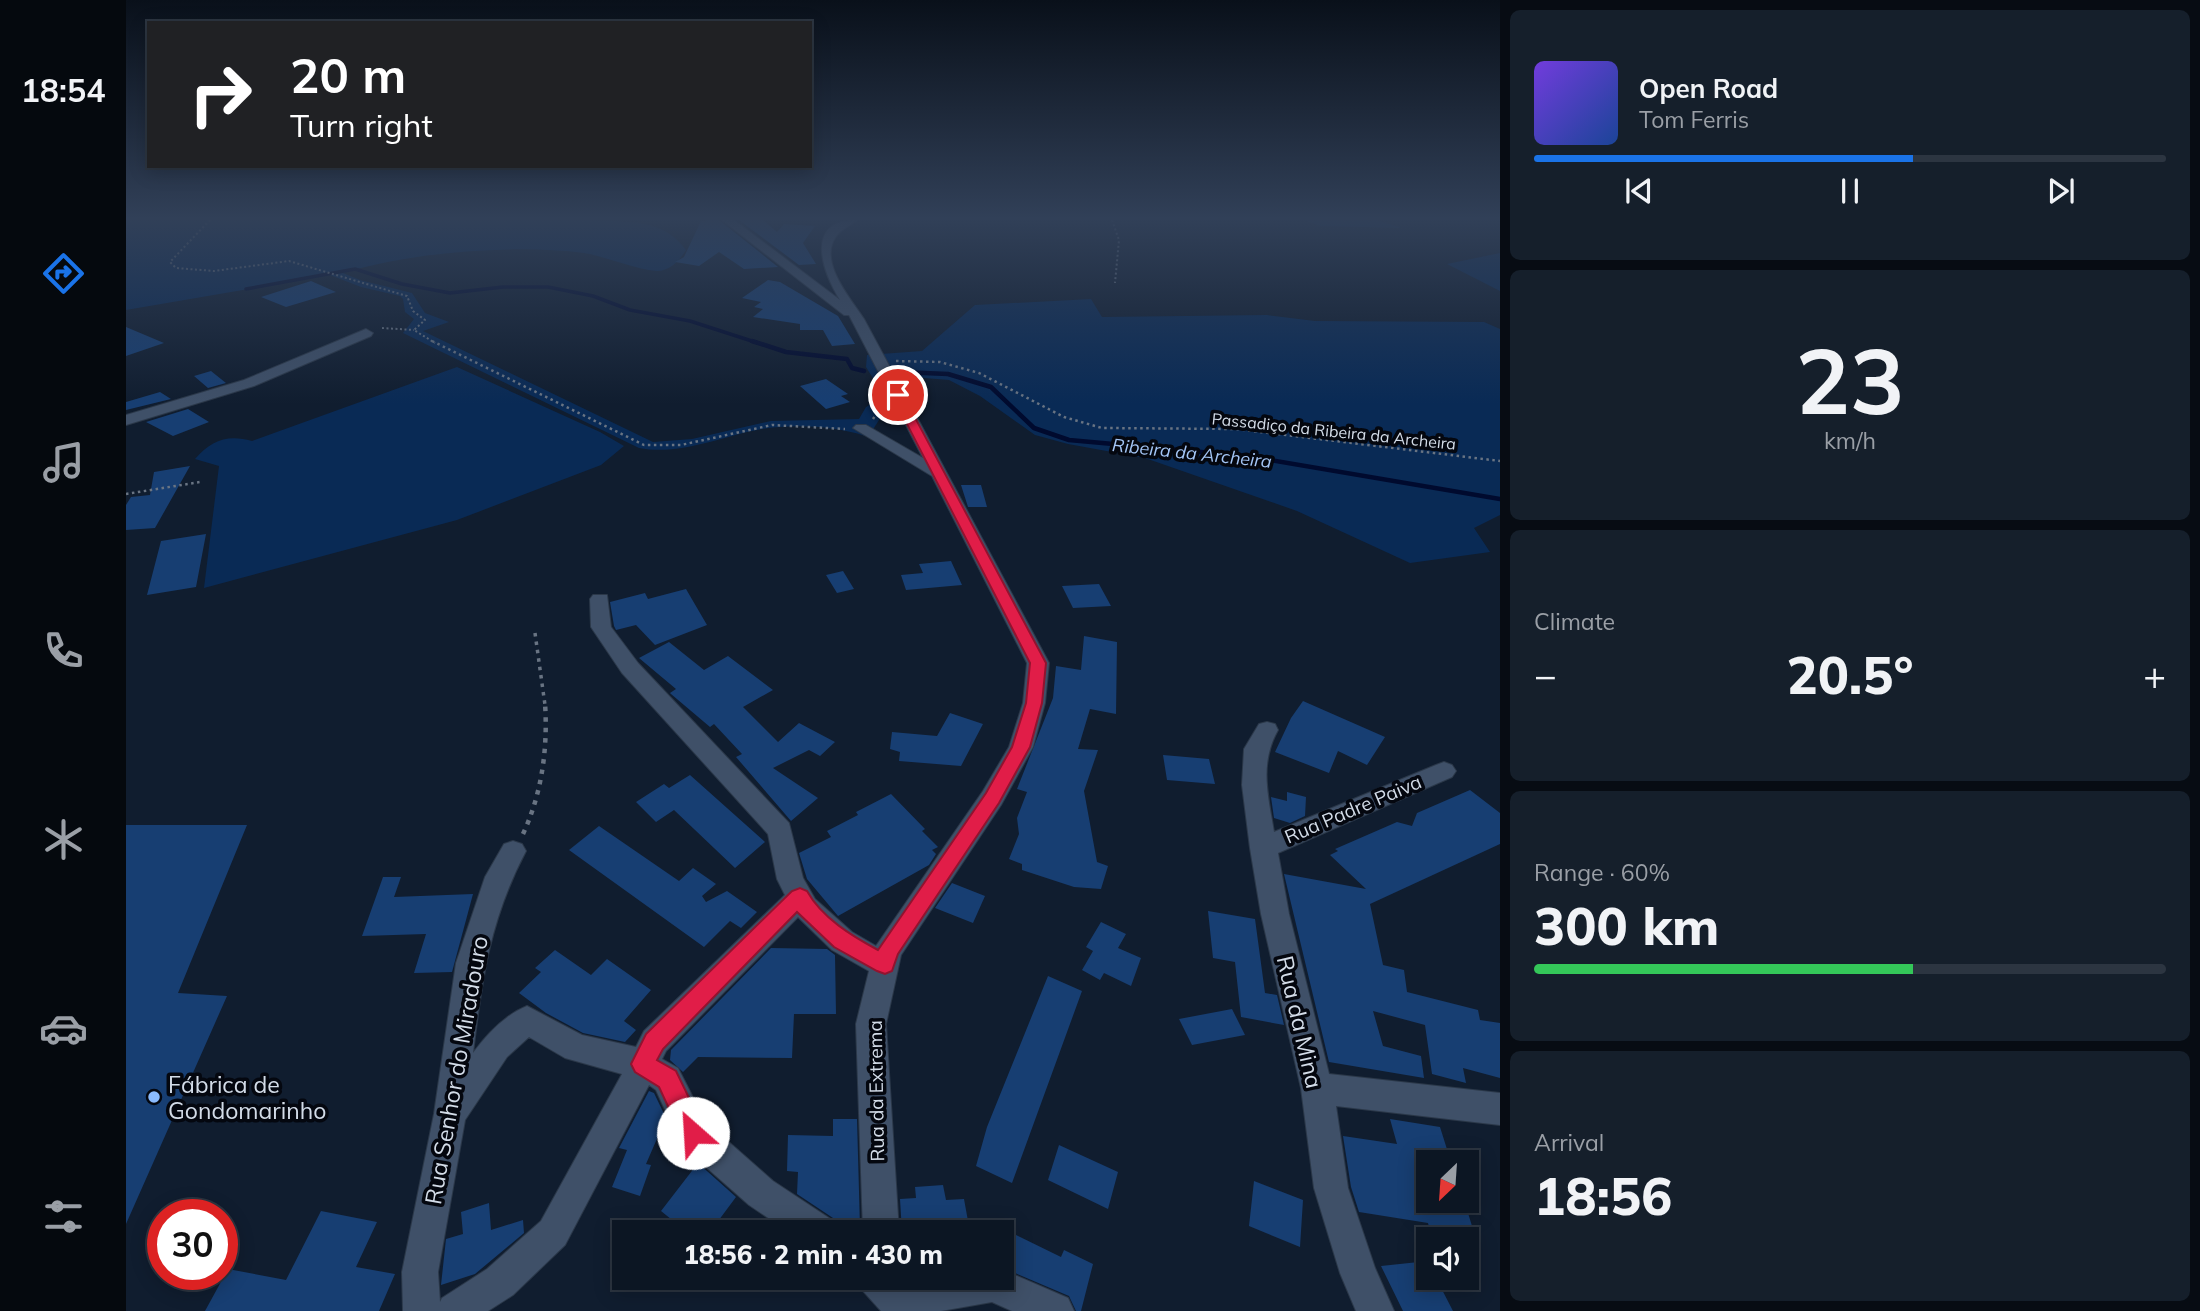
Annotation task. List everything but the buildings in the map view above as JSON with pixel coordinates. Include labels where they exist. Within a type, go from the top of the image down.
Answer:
[{"type":"street","points":[[809,282],[816,281]]},
{"type":"street","name":"Rua da Extrema","points":[[834,281],[858,319],[1038,663],[1034,703],[1021,747],[992,798],[888,951],[871,1024],[880,1220]]},
{"type":"street","points":[[809,282],[858,319]]},
{"type":"street","points":[[126,421],[248,383],[318,356],[366,332]]},
{"type":"street","points":[[861,428],[918,460],[938,475]]},
{"type":"street","points":[[600,598],[601,627],[630,668],[780,830],[790,879],[805,907],[842,941],[885,965]]},
{"type":"street","name":"Rua da Mina","points":[[1267,730],[1256,749],[1254,785],[1275,914],[1317,1088],[1331,1188],[1358,1273],[1375,1311]]},
{"type":"street","name":"Rua Padre Paiva","points":[[1263,848],[1444,771]]},
{"type":"street","name":"Rua Senhor do Miradouro","points":[[422,1311],[420,1272],[450,1114],[470,963],[498,877],[513,851]]},
{"type":"street","points":[[455,1311],[500,1282],[553,1233],[654,1041],[800,897]]},
{"type":"street","points":[[450,1114],[496,1046],[527,1020],[576,1048],[643,1064],[667,1079],[693,1133],[761,1193],[802,1220]]},
{"type":"street","points":[[1317,1088],[1500,1110]]},
{"type":"street","points":[[890,1292],[992,1284],[1055,1311]]},
{"type":"path","points":[[353,281],[407,296],[413,311],[425,320],[414,330]]},
{"type":"path","points":[[366,332],[389,327],[414,330],[644,445],[681,445],[772,425],[861,428],[870,425],[882,404],[898,395]]},
{"type":"path","name":"Passadiço da Ribeira da Archeira","points":[[891,362],[924,360],[971,370],[991,377],[1064,417],[1102,428],[1236,429],[1500,461]]},
{"type":"path","points":[[126,494],[200,482]]},
{"type":"path","points":[[513,851],[530,823],[543,779],[544,676],[535,633]]},
{"type":"shaded area","points":[[126,281],[294,281],[126,310]]},
{"type":"shaded area","points":[[346,281],[365,281],[412,293],[425,313],[449,322],[423,331],[653,442],[692,439],[771,421],[859,419],[866,407],[884,396],[866,367],[867,355],[922,351],[975,305],[1091,299],[1102,317],[1267,315],[1315,321],[1484,322],[1500,329],[1500,515],[1474,528],[1490,552],[1410,563],[1297,511],[1145,458],[1035,435],[980,396],[949,380],[912,377],[926,399],[888,406],[872,431],[865,436],[828,428],[787,427],[762,429],[685,447],[654,450],[639,448],[403,333],[414,319],[405,312],[403,299]]},
{"type":"shaded area","points":[[1481,281],[1500,281],[1500,291]]},
{"type":"shaded area","points":[[457,367],[600,432],[624,446],[601,465],[457,520],[204,588],[219,466],[195,459],[201,452],[220,440],[235,438],[252,441]]},
{"type":"waterway","name":"Ribeira da Archeira","points":[[246,289],[289,281]]},
{"type":"waterway","name":"Ribeira da Archeira","points":[[393,281],[450,293],[503,287],[548,287],[593,296],[630,310],[690,321],[758,343]]},
{"type":"waterway","name":"Ribeira da Archeira","points":[[752,341],[786,352],[847,359],[852,368],[864,371]]},
{"type":"waterway","name":"Ribeira da Archeira","points":[[900,372],[948,374],[991,387],[1034,428],[1069,440],[1246,456],[1500,499]]},
{"type":"place","name":"Fábrica de Gondomarinho","points":[[154,1097]]},
{"type":"route","points":[[693,1133],[667,1079],[643,1064],[654,1041],[800,897],[805,907],[842,941],[885,965],[888,951],[992,798],[1021,747],[1034,703],[1038,663],[898,395]]}]
